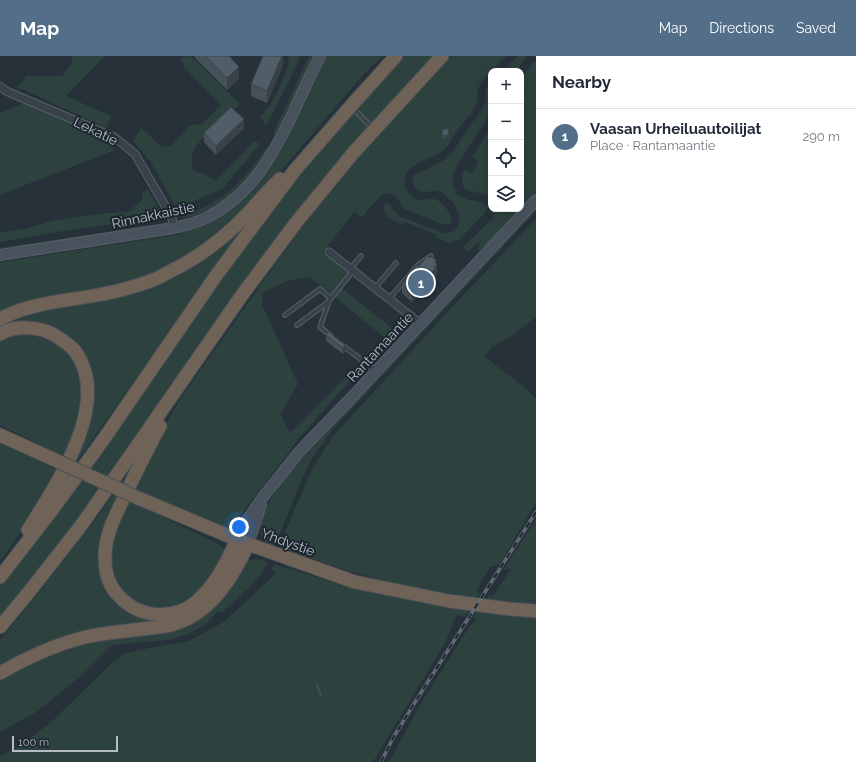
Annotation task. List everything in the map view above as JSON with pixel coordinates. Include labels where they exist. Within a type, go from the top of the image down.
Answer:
[{"type":"highway","points":[[0,576],[52,510],[103,440],[215,278],[295,170],[396,56]]},
{"type":"highway","points":[[0,627],[30,592],[80,527],[242,295],[295,224],[354,152],[442,56]]},
{"type":"highway","points":[[0,319],[6,315],[27,308],[127,288],[154,279],[178,268],[202,254],[224,237],[279,180],[295,170]]},
{"type":"highway","points":[[0,334],[16,328],[30,328],[54,334],[65,342],[74,350],[81,361],[85,373],[88,398],[86,412],[80,432],[60,478],[0,576]]},
{"type":"highway","points":[[169,401],[161,424],[140,463],[114,520],[107,542],[105,557],[109,581],[121,598],[138,610],[149,614],[172,614],[195,603],[206,593],[229,557],[242,542]]},
{"type":"highway","name":"Yhdystie","points":[[0,435],[138,498],[242,542],[355,582],[449,601],[536,611]]},
{"type":"highway","points":[[0,673],[24,660],[70,642],[90,636],[171,625],[200,612],[214,599],[240,562],[242,542]]},
{"type":"main road","name":"Rinnakkaistie","points":[[0,255],[174,228],[207,217],[225,206],[251,183],[269,159],[278,144],[320,56]]},
{"type":"main road","name":"Rantamaantie","points":[[242,542],[248,519],[263,497],[299,452],[536,200]]},
{"type":"street","name":"Lekatie","points":[[0,86],[6,91],[114,137],[135,154],[172,218],[174,228]]},
{"type":"street","points":[[329,252],[421,324]]},
{"type":"lane","points":[[351,106],[374,130]]},
{"type":"lane","points":[[297,325],[327,303],[361,256]]},
{"type":"lane","points":[[389,299],[418,266],[431,256]]},
{"type":"lane","points":[[375,288],[396,263]]},
{"type":"lane","points":[[285,315],[320,289],[330,298]]},
{"type":"lane","points":[[330,298],[320,327],[333,337]]},
{"type":"lane","points":[[339,342],[376,371]]},
{"type":"green space","points":[[71,56],[105,56],[66,96],[111,116],[107,128],[17,87],[27,76],[62,76],[73,62]]},
{"type":"green space","points":[[191,56],[240,104],[200,141],[193,152],[193,170],[216,181],[254,141],[260,144],[222,189],[192,202],[175,205],[150,161],[133,141],[141,128],[162,147],[172,145],[190,125],[202,124],[221,105],[184,67],[181,58]]},
{"type":"green space","points":[[288,56],[300,56],[297,65],[266,126],[260,117],[278,91],[289,64]]},
{"type":"green space","points":[[309,56],[315,56],[277,134],[273,134]]},
{"type":"green space","points":[[325,56],[383,56],[363,75],[285,166],[222,232],[173,266],[135,280],[0,315],[0,262],[182,234],[178,232],[218,214],[263,175],[288,135]]},
{"type":"green space","points":[[404,56],[434,56],[369,124],[297,211],[42,568],[0,618],[0,586],[55,516],[224,275],[281,198],[351,114],[355,113],[358,106]]},
{"type":"green space","points":[[452,56],[507,56],[494,68],[488,68],[488,74],[478,89],[477,102],[475,106],[446,148],[413,167],[405,178],[405,187],[411,196],[422,200],[434,199],[442,203],[452,218],[450,224],[442,224],[404,209],[396,197],[391,194],[385,194],[380,196],[362,217],[354,212],[323,252],[349,273],[339,286],[398,333],[391,343],[309,277],[288,281],[262,293],[262,304],[298,384],[280,414],[290,433],[348,375],[359,370],[301,436],[235,523],[226,528],[132,488],[152,447],[182,396],[296,235],[365,150],[429,78]]},
{"type":"green space","points":[[518,56],[527,56],[519,68],[506,68]]},
{"type":"green space","points":[[536,61],[536,192],[524,205],[524,76],[533,62]]},
{"type":"green space","points":[[488,86],[488,117],[457,166],[453,184],[459,195],[466,199],[484,203],[488,207],[486,212],[459,240],[449,243],[436,238],[437,235],[404,222],[402,225],[391,219],[383,210],[386,203],[390,204],[399,216],[444,233],[453,232],[457,228],[459,215],[454,203],[441,192],[418,191],[412,181],[415,175],[444,160],[452,153],[485,104],[486,89]]},
{"type":"green space","points":[[24,103],[104,137],[115,150],[0,195],[0,113]]},
{"type":"green space","points":[[488,132],[488,196],[468,190],[464,188],[462,184],[464,169],[472,174],[478,162],[472,157]]},
{"type":"green space","points":[[267,146],[269,149],[263,160],[244,183],[232,194],[220,204],[207,211],[194,216],[182,217],[203,208],[231,190],[251,169]]},
{"type":"green space","points":[[148,189],[163,216],[147,220],[63,231],[0,242],[0,233],[27,228],[56,220],[106,213],[128,212],[142,200],[142,192]]},
{"type":"green space","points":[[536,205],[536,211],[333,429],[311,460],[275,546],[262,540],[260,531],[265,511],[269,502],[293,468]]},
{"type":"green space","points":[[495,212],[517,212],[481,251],[478,249],[481,240],[468,253],[463,247],[491,220]]},
{"type":"green space","points":[[536,219],[536,317],[509,338],[491,347],[485,357],[527,389],[536,399],[536,503],[499,565],[490,567],[476,592],[480,593],[477,598],[392,583],[346,570],[280,548],[284,534],[312,469],[334,435],[451,308]]},
{"type":"green space","points":[[249,220],[63,481],[89,420],[73,340],[59,329],[34,322],[0,330],[0,324],[38,310],[204,258],[243,228]]},
{"type":"green space","points":[[163,225],[0,250],[0,248]]},
{"type":"green space","points":[[23,332],[39,333],[66,349],[77,363],[83,381],[82,403],[77,427],[64,457],[0,425],[0,340]]},
{"type":"green space","points":[[0,442],[59,471],[31,517],[0,562]]},
{"type":"green space","points":[[137,460],[109,522],[113,594],[175,620],[126,627],[0,668],[0,640],[94,522]]},
{"type":"green space","points":[[126,499],[220,545],[225,551],[222,564],[186,605],[150,611],[130,602],[118,588],[109,566],[113,537]]},
{"type":"green space","points":[[536,519],[536,605],[486,599],[489,595],[493,596],[511,569],[503,570]]},
{"type":"green space","points":[[254,559],[268,562],[265,569],[248,589],[224,611],[217,612],[207,623],[189,634],[168,640],[112,645],[79,678],[36,712],[0,732],[0,678],[74,643],[135,635],[240,568],[247,562]]},
{"type":"green space","points":[[274,564],[339,584],[377,593],[470,610],[465,617],[456,615],[446,641],[373,762],[0,762],[0,756],[13,750],[49,724],[113,662],[126,653],[189,641],[225,621],[271,578],[276,572],[271,571]]},
{"type":"green space","points":[[478,611],[536,617],[536,762],[389,762],[421,703],[469,627],[477,619],[472,618]]},
{"type":"building","points":[[205,56],[229,56],[239,67],[227,78]]},
{"type":"building","points":[[263,56],[282,56],[267,91],[251,84]]},
{"type":"building","points":[[231,107],[244,119],[216,146],[204,133]]},
{"type":"building","points":[[444,129],[448,129],[449,133],[444,136],[442,132]]},
{"type":"building","points":[[428,256],[430,258],[431,256],[436,260],[435,262],[437,265],[434,267],[436,268],[417,284],[419,286],[412,293],[402,284],[413,273],[411,271],[417,265],[418,267]]},
{"type":"building","points":[[329,332],[345,345],[343,348],[326,335]]},
{"type":"waterway","points":[[317,685],[321,696]]},
{"type":"railway","points":[[381,762],[393,738],[417,699],[536,512]]},
{"type":"place","name":"Vaasan Urheiluautoilijat","points":[[421,283]]}]
